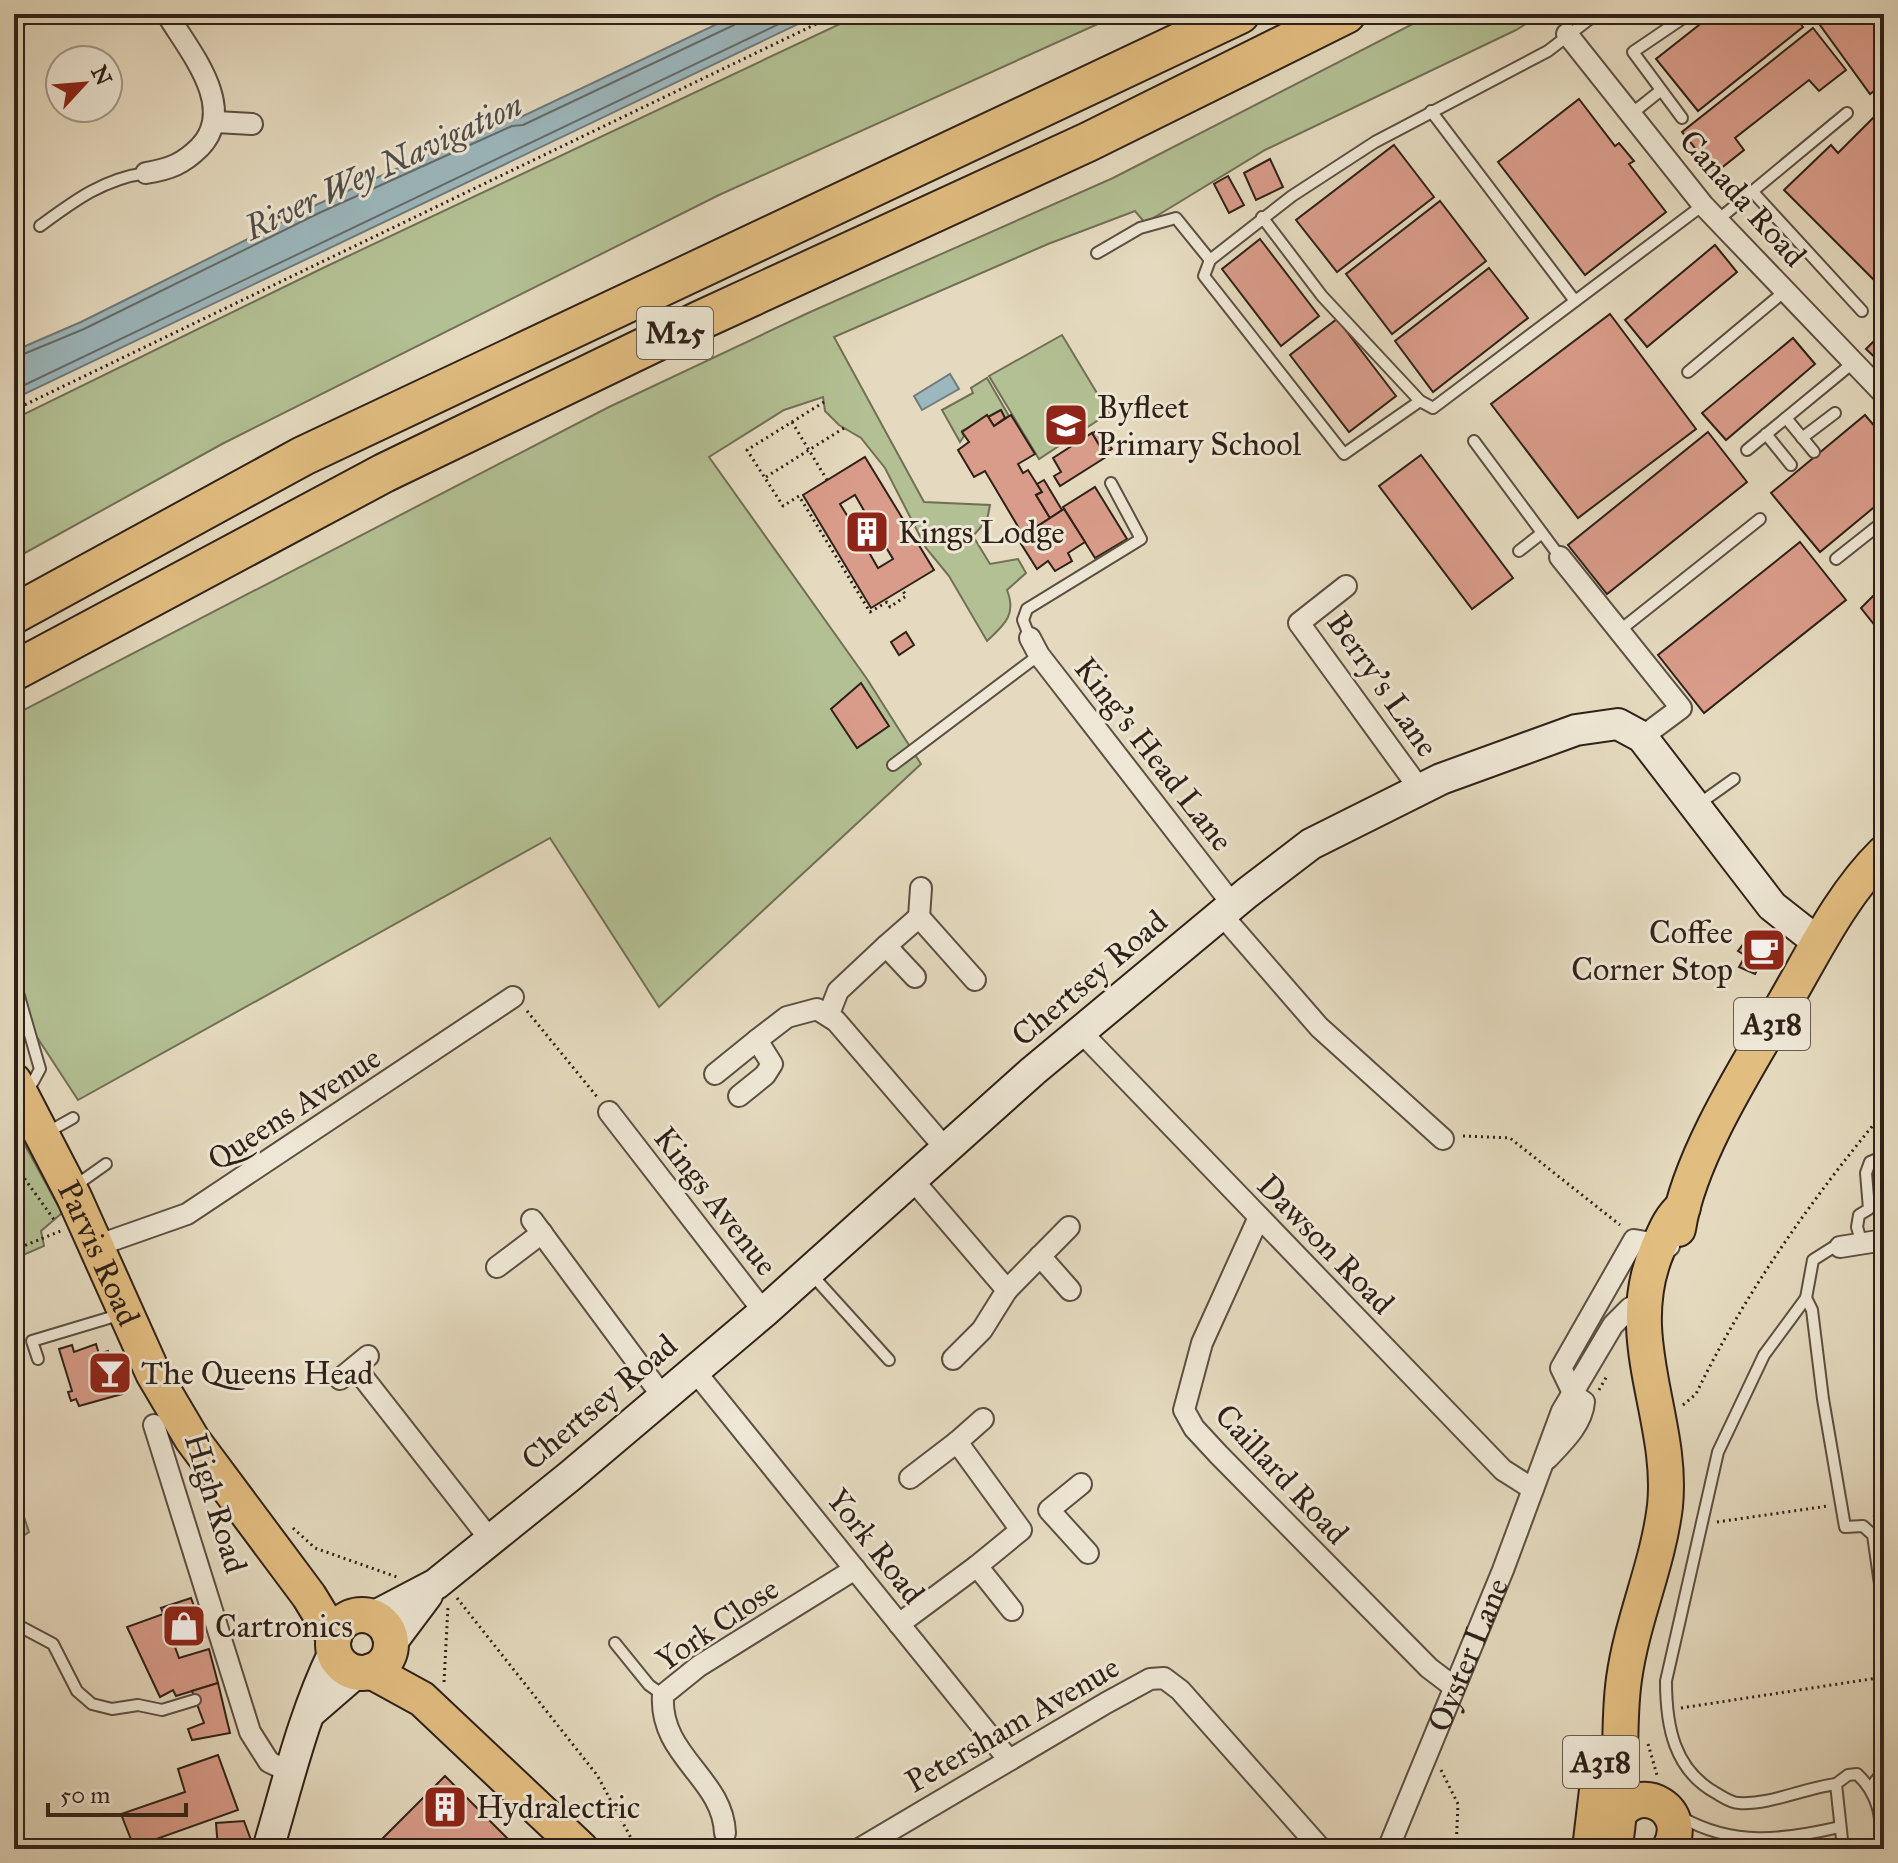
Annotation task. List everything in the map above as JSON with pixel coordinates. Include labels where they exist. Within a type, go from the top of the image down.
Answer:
[{"type":"highway","name":"M25","points":[[14,614],[303,456],[1240,14]]},
{"type":"highway","name":"M25","points":[[14,671],[384,473],[701,320],[1088,142],[1346,14]]},
{"type":"main road","name":"A318","points":[[1612,1841],[1623,1695],[1665,1507],[1668,1414],[1645,1364],[1644,1303],[1662,1252],[1736,1087],[1819,943],[1884,853]]},
{"type":"main road","name":"Parvis Road","points":[[16,1086],[69,1189],[81,1232],[192,1439],[296,1579],[362,1645],[433,1697],[581,1849]]},
{"type":"main road","name":"A318","points":[[1662,1252],[1658,1300],[1663,1407],[1668,1414]]},
{"type":"main road","name":"A318","points":[[1623,1695],[1626,1746],[1639,1784],[1659,1804],[1676,1831],[1669,1849]]},
{"type":"main road","name":"A318","points":[[1612,1841],[1632,1802],[1659,1804]]},
{"type":"street","points":[[14,18],[22,14]]},
{"type":"street","points":[[146,173],[183,164],[210,136],[216,122],[216,106],[201,70],[167,14]]},
{"type":"street","name":"Canada Road","points":[[1567,34],[1711,212],[1884,394]]},
{"type":"street","points":[[216,122],[252,124]]},
{"type":"street","points":[[1560,557],[1681,708],[1642,737],[1772,906],[1819,943]]},
{"type":"street","name":"Berry's Lane","points":[[1346,586],[1299,623],[1419,788]]},
{"type":"street","name":"King's Head Lane","points":[[1034,646],[1227,909],[1319,1027],[1443,1139]]},
{"type":"street","name":"Chertsey Road","points":[[362,1645],[445,1592],[489,1538],[764,1312],[945,1148],[1081,1032],[1227,909],[1311,844],[1419,788],[1576,730],[1618,724],[1634,729],[1642,737]]},
{"type":"street","points":[[829,1014],[838,991],[919,917],[921,888]]},
{"type":"street","points":[[919,917],[975,980]]},
{"type":"street","points":[[886,946],[915,977]]},
{"type":"street","name":"Queens Avenue","points":[[81,1232],[187,1214],[513,997]]},
{"type":"street","points":[[715,1074],[787,1017],[817,1009],[829,1014],[945,1148]]},
{"type":"street","name":"Dawson Road","points":[[1081,1032],[1503,1470],[1533,1489]]},
{"type":"street","points":[[739,1096],[772,1064],[757,1040]]},
{"type":"street","name":"Kings Avenue","points":[[622,1118],[764,1312]]},
{"type":"street","points":[[912,1179],[1007,1290]]},
{"type":"street","name":"Caillard Road","points":[[1259,1217],[1202,1343],[1184,1410],[1194,1428],[1219,1455],[1429,1668],[1454,1687]]},
{"type":"street","points":[[497,1267],[537,1226],[663,1397]]},
{"type":"street","points":[[953,1359],[982,1330],[1007,1290],[1069,1227]]},
{"type":"street","points":[[1574,1395],[1561,1368],[1634,1240],[1662,1252]]},
{"type":"street","points":[[1840,1247],[1876,1242]]},
{"type":"street","points":[[1040,1256],[1070,1290]]},
{"type":"street","name":"Oyster Lane","points":[[1388,1849],[1547,1459],[1549,1440],[1613,1325],[1630,1308],[1644,1303]]},
{"type":"street","points":[[355,1368],[489,1538]]},
{"type":"street","name":"York Road","points":[[694,1370],[1009,1760]]},
{"type":"street","points":[[910,1478],[983,1419]]},
{"type":"street","name":"High Road","points":[[154,1425],[228,1689],[257,1748],[269,1762],[288,1771]]},
{"type":"street","points":[[957,1442],[1021,1530]]},
{"type":"street","points":[[899,1624],[1081,1484]]},
{"type":"street","points":[[1049,1510],[1088,1553]]},
{"type":"street","points":[[977,1566],[1012,1610]]},
{"type":"street","name":"York Close","points":[[725,1833],[725,1816],[675,1746],[662,1716],[663,1695],[699,1666],[855,1569]]},
{"type":"street","points":[[268,1849],[288,1771],[316,1690],[362,1645]]},
{"type":"street","name":"Petersham Avenue","points":[[859,1849],[1139,1685],[1164,1678],[1180,1690],[1321,1849]]},
{"type":"lane","points":[[1420,401],[1344,454],[1204,276],[1210,260],[1262,217],[1375,142],[1548,51],[1596,14]]},
{"type":"lane","points":[[1682,118],[1633,52],[1689,14]]},
{"type":"lane","points":[[1630,115],[1660,91]]},
{"type":"lane","points":[[1431,111],[1575,301]]},
{"type":"lane","points":[[1262,217],[1322,296],[1420,401],[1433,408],[1575,301],[1711,212],[1752,191],[1847,113]]},
{"type":"lane","points":[[40,226],[97,186],[118,177],[146,173]]},
{"type":"lane","points":[[1752,191],[1862,311]]},
{"type":"lane","points":[[1097,253],[1140,228],[1176,218],[1210,260]]},
{"type":"lane","points":[[1688,372],[1785,291]]},
{"type":"lane","points":[[1747,450],[1854,362]]},
{"type":"lane","points":[[1802,438],[1835,413]]},
{"type":"lane","points":[[1786,418],[1814,452]]},
{"type":"lane","points":[[1766,434],[1791,465]]},
{"type":"lane","points":[[1474,441],[1560,557]]},
{"type":"lane","points":[[893,765],[1034,646],[1023,620],[1027,609],[1141,539],[1111,483]]},
{"type":"lane","points":[[1619,631],[1760,519]]},
{"type":"lane","points":[[1836,559],[1884,521]]},
{"type":"lane","points":[[1519,551],[1542,533]]},
{"type":"lane","points":[[1696,806],[1734,779]]},
{"type":"lane","points":[[14,979],[40,1069],[33,1082],[16,1086]]},
{"type":"lane","points":[[43,1135],[73,1118]]},
{"type":"lane","points":[[1884,1156],[1870,1162],[1866,1173],[1869,1209],[1859,1215],[1857,1227],[1876,1242],[1884,1295]]},
{"type":"lane","points":[[69,1189],[106,1164]]},
{"type":"lane","points":[[1840,1247],[1832,1248],[1813,1260],[1806,1298],[1764,1355],[1718,1452],[1666,1681],[1666,1711],[1670,1737],[1680,1758],[1704,1786],[1736,1804],[1768,1801],[1806,1788],[1836,1784],[1848,1775],[1857,1774],[1871,1787],[1877,1802],[1883,1849]]},
{"type":"lane","points":[[808,1270],[889,1360]]},
{"type":"lane","points":[[1806,1298],[1812,1310],[1823,1399],[1845,1527],[1863,1526],[1873,1535],[1884,1612]]},
{"type":"lane","points":[[38,1359],[32,1341],[124,1314]]},
{"type":"lane","points":[[14,1628],[23,1628],[53,1644],[77,1691],[92,1704],[112,1709],[138,1705],[162,1710],[195,1700]]},
{"type":"lane","points":[[615,1643],[649,1685],[663,1695]]},
{"type":"lane","points":[[1871,1787],[1884,1770]]},
{"type":"lane","points":[[1836,1784],[1843,1849]]},
{"type":"lane","points":[[1659,1804],[1706,1831],[1750,1840],[1782,1840],[1840,1827]]},
{"type":"path","points":[[14,410],[837,14]]},
{"type":"path","points":[[824,402],[747,450],[783,506],[799,496],[870,612],[887,602],[890,607],[906,596],[902,589]]},
{"type":"path","points":[[792,422],[827,480]]},
{"type":"path","points":[[765,477],[844,428]]},
{"type":"path","points":[[513,997],[622,1118]]},
{"type":"path","points":[[1668,1414],[1696,1394],[1794,1233],[1848,1156],[1884,1112]]},
{"type":"path","points":[[1443,1139],[1510,1138],[1612,1220],[1662,1252]]},
{"type":"path","points":[[14,1164],[81,1232],[14,1250]]},
{"type":"path","points":[[1701,1519],[1713,1522],[1842,1504],[1860,1505],[1862,1513],[1884,1517]]},
{"type":"path","points":[[282,1518],[315,1548],[402,1579]]},
{"type":"path","points":[[433,1697],[445,1592]]},
{"type":"path","points":[[445,1592],[597,1775],[637,1849]]},
{"type":"path","points":[[1666,1711],[1884,1677]]},
{"type":"path","points":[[1430,1748],[1458,1804],[1456,1849]]},
{"type":"green space","points":[[861,14],[1120,14],[719,195],[222,444],[14,559],[14,419],[325,267]]},
{"type":"green space","points":[[1432,14],[1542,14],[1516,30],[1265,150],[1145,223],[1135,211],[1048,244],[834,337],[924,502],[990,505],[987,520],[973,536],[990,564],[1018,559],[1026,573],[1007,590],[1010,613],[987,641],[949,576],[926,548],[885,468],[861,438],[839,425],[825,411],[823,397],[784,410],[709,457],[867,679],[921,764],[659,1007],[550,838],[78,1100],[14,1002],[14,715],[609,407],[808,313],[1113,178]]},
{"type":"green space","points":[[1062,335],[1109,413],[1039,459],[989,376]]},
{"type":"green space","points":[[987,378],[1009,416],[1005,418],[1000,410],[962,431],[964,436],[960,442],[942,410],[973,393],[971,388]]},
{"type":"green space","points":[[14,1125],[62,1213],[41,1231],[44,1246],[14,1259]]},
{"type":"green space","points":[[14,1487],[29,1532],[14,1542]]},
{"type":"water","name":"River Wey Navigation","points":[[738,14],[819,14],[14,399],[14,351],[81,322],[316,205],[510,118],[519,118]]},
{"type":"water","points":[[950,374],[959,389],[922,410],[914,396]]},
{"type":"building","points":[[1713,14],[1793,14],[1803,27],[1698,111],[1656,59]]},
{"type":"building","points":[[1812,14],[1884,14],[1884,83],[1870,94]]},
{"type":"building","points":[[1813,28],[1846,70],[1819,91],[1809,80],[1735,138],[1744,150],[1715,173],[1682,132]]},
{"type":"building","points":[[1579,99],[1615,146],[1619,143],[1634,161],[1629,164],[1666,212],[1585,275],[1498,162]]},
{"type":"building","points":[[1884,107],[1884,290],[1784,190],[1831,145],[1838,153]]},
{"type":"building","points":[[1394,145],[1434,197],[1337,272],[1296,220]]},
{"type":"building","points":[[1270,159],[1283,187],[1256,200],[1244,173]]},
{"type":"building","points":[[1228,176],[1244,205],[1229,213],[1214,184]]},
{"type":"building","points":[[1440,201],[1486,261],[1392,334],[1346,274]]},
{"type":"building","points":[[1260,239],[1319,316],[1281,346],[1222,269]]},
{"type":"building","points":[[1715,245],[1737,272],[1647,347],[1625,320]]},
{"type":"building","points":[[1489,268],[1528,318],[1433,392],[1395,341]]},
{"type":"building","points":[[1610,314],[1696,429],[1578,518],[1491,404]]},
{"type":"building","points":[[1337,319],[1396,396],[1349,432],[1290,355]]},
{"type":"building","points":[[1884,331],[1884,366],[1866,349]]},
{"type":"building","points":[[1793,338],[1815,364],[1726,440],[1702,413]]},
{"type":"building","points":[[1001,410],[1005,418],[994,426],[988,417]]},
{"type":"building","points":[[987,415],[994,426],[1011,415],[1035,454],[1018,464],[1023,473],[1028,470],[1042,492],[1036,495],[1050,518],[1023,535],[985,471],[974,477],[958,450],[969,442],[962,432]]},
{"type":"building","points":[[1865,415],[1884,437],[1884,499],[1820,552],[1771,493]]},
{"type":"building","points":[[1100,430],[1112,449],[1104,454],[1092,433]]},
{"type":"building","points":[[1708,432],[1747,482],[1607,594],[1568,545]]},
{"type":"building","points":[[1092,433],[1106,457],[1060,486],[1054,476],[1061,472],[1053,458]]},
{"type":"building","points":[[1421,455],[1513,578],[1472,609],[1379,486]]},
{"type":"building","name":"Kings Lodge","points":[[865,457],[934,570],[871,608],[803,495]],"holes":[[[855,495],[870,521],[856,530],[840,504]],[[878,534],[893,559],[878,568],[863,542]]]},
{"type":"building","points":[[1044,480],[1062,510],[1050,518],[1036,495],[1042,492],[1037,484]]},
{"type":"building","points":[[1095,487],[1127,539],[1095,558],[1063,507]]},
{"type":"building","points":[[1064,509],[1085,542],[1068,553],[1072,561],[1055,571],[1048,561],[1037,569],[1018,539]]},
{"type":"building","points":[[1800,542],[1846,600],[1704,713],[1658,655]]},
{"type":"building","points":[[1884,585],[1884,637],[1861,608]]},
{"type":"building","points":[[906,632],[914,645],[899,655],[891,642]]},
{"type":"building","points":[[861,683],[889,726],[857,748],[831,709]]},
{"type":"building","points":[[1754,930],[1761,933],[1746,956],[1738,951]]},
{"type":"building","points":[[1755,939],[1769,947],[1755,974],[1739,967]]},
{"type":"building","points":[[1884,1168],[1884,1220],[1883,1221],[1876,1169]]},
{"type":"building","points":[[96,1344],[99,1354],[108,1351],[122,1394],[79,1406],[76,1399],[71,1401],[68,1392],[72,1391],[59,1349],[72,1345],[74,1352]]},
{"type":"building","name":"Cartronics","points":[[191,1598],[205,1637],[175,1647],[161,1608]]},
{"type":"building","points":[[163,1614],[179,1658],[209,1649],[218,1683],[176,1696],[173,1690],[160,1697],[127,1627]]},
{"type":"building","points":[[218,1683],[230,1733],[192,1740],[188,1729],[204,1723],[192,1691]]},
{"type":"building","points":[[218,1755],[238,1810],[134,1847],[121,1814],[185,1792],[178,1769]]},
{"type":"building","name":"Hydralectric","points":[[445,1776],[508,1839],[498,1849],[384,1849],[386,1846],[380,1841]]},
{"type":"building","points":[[244,1821],[251,1840],[245,1840],[246,1849],[218,1849],[216,1823]]},
{"type":"place","name":"Byfleet Primary School","points":[[1066,425]]},
{"type":"place","name":"Kings Lodge","points":[[867,532]]},
{"type":"place","name":"Coffee Corner Stop","points":[[1764,950]]},
{"type":"place","name":"The Queens Head","points":[[110,1373]]},
{"type":"place","name":"Cartronics","points":[[184,1626]]},
{"type":"place","name":"Hydralectric","points":[[445,1807]]}]
